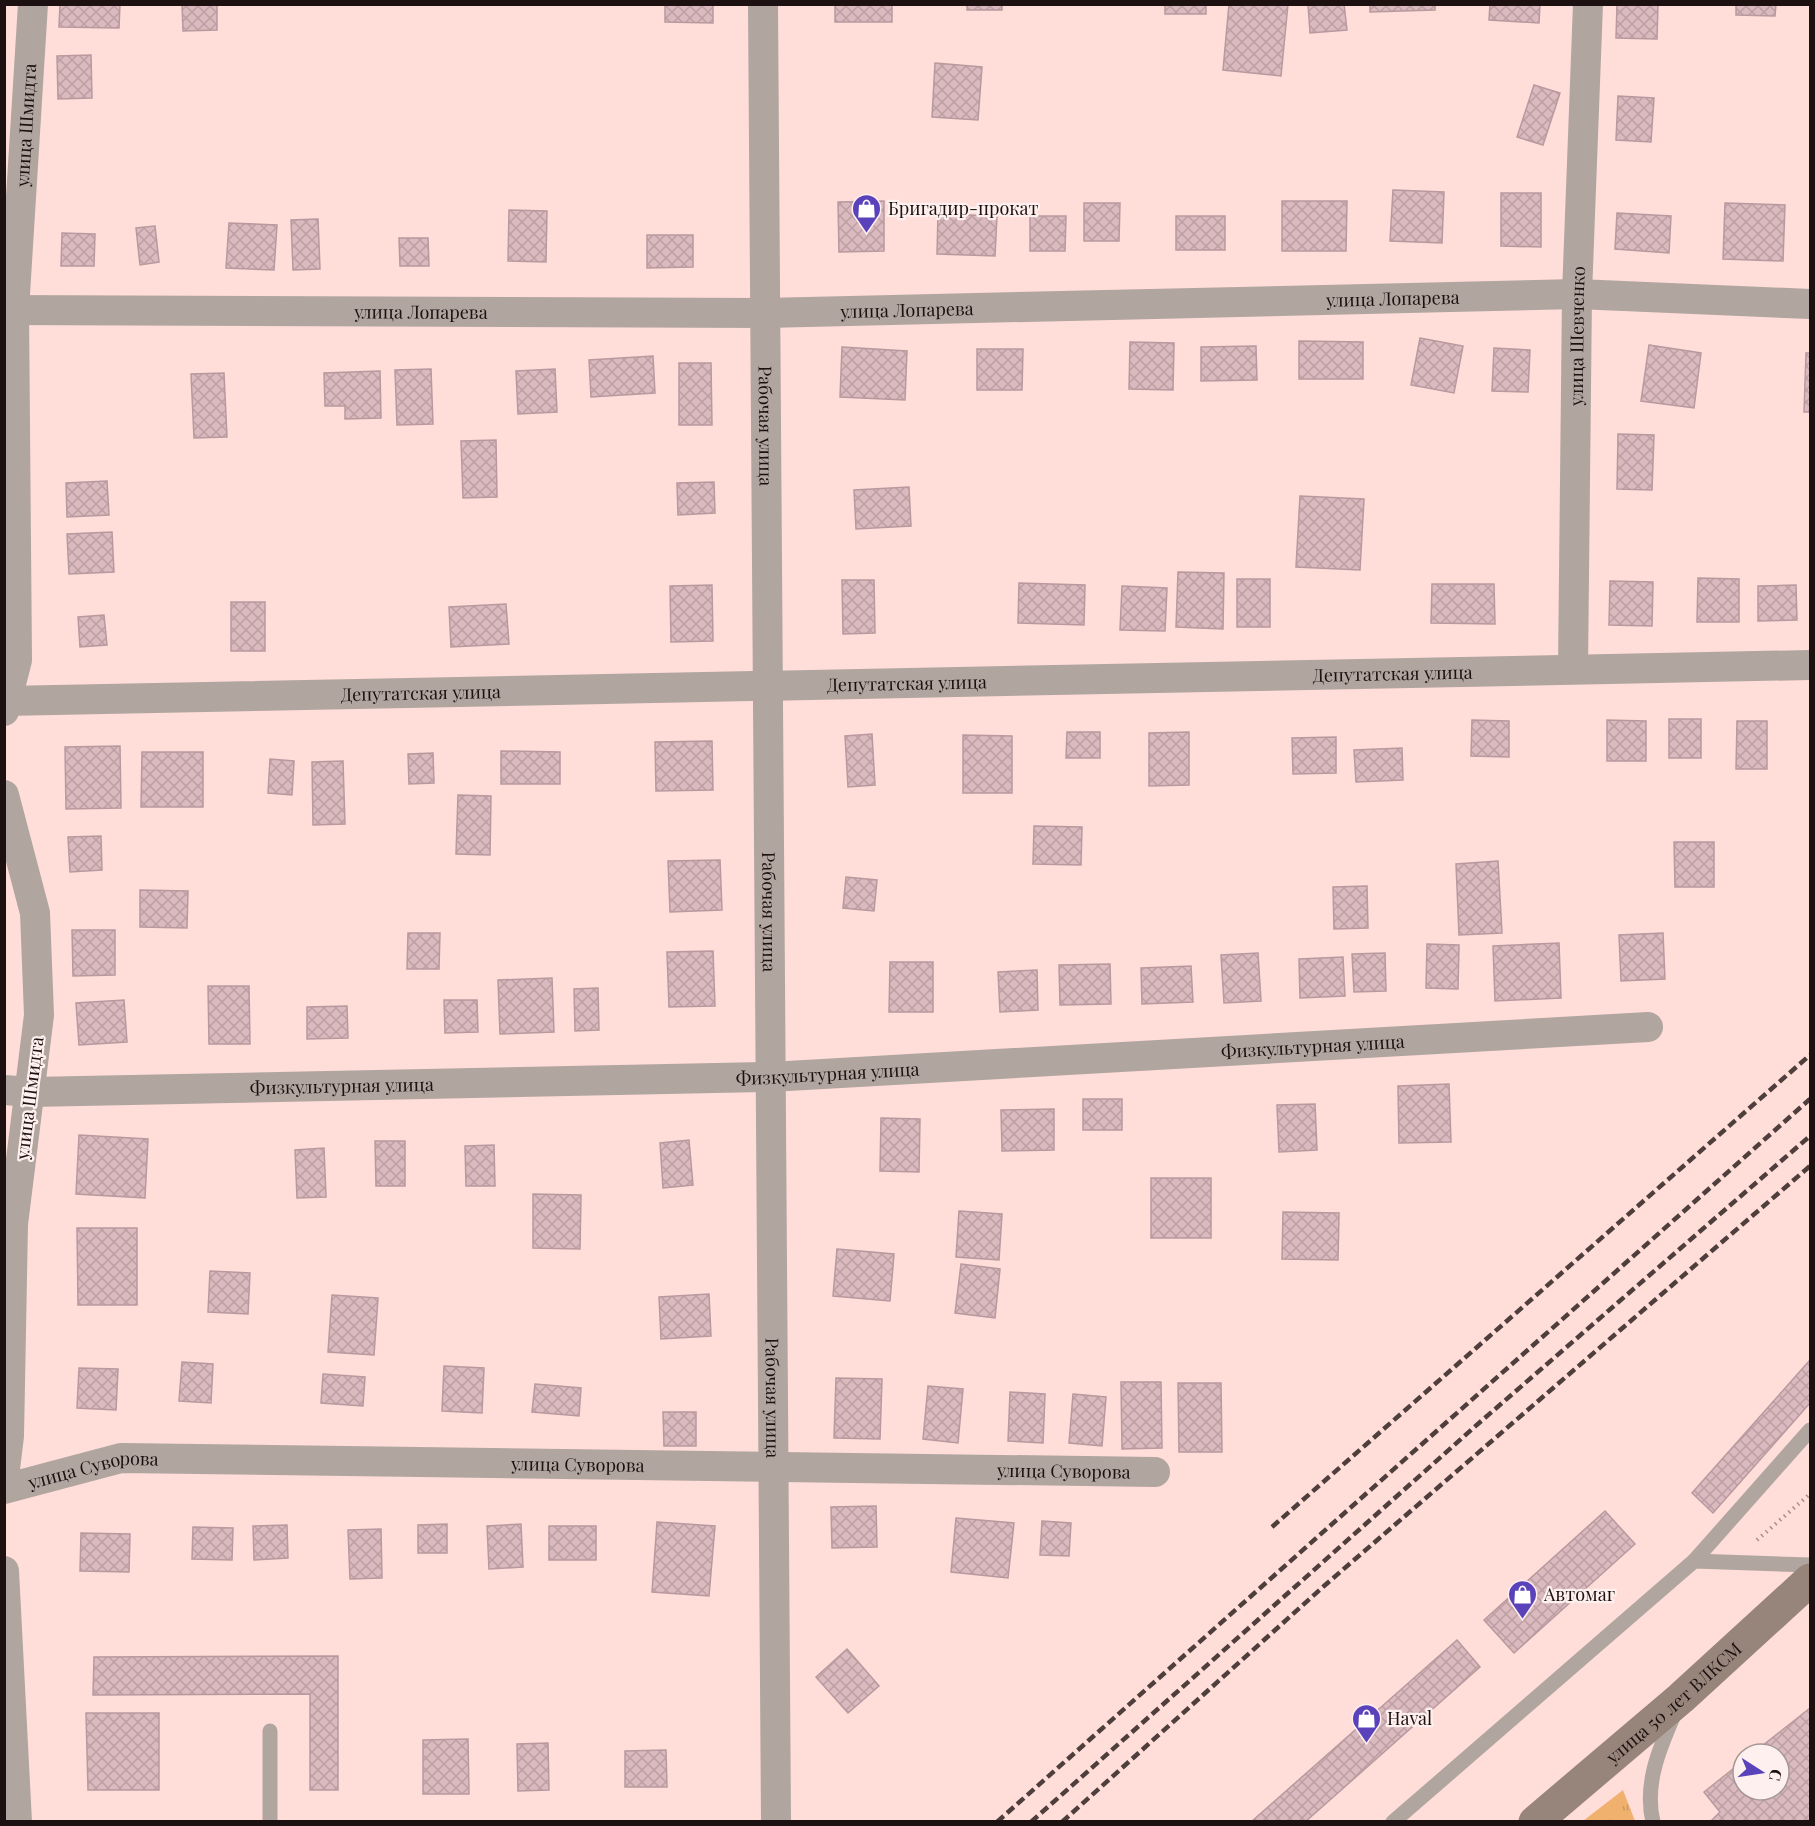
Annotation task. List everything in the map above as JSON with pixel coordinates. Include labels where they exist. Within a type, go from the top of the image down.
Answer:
[{"type":"street","name":"улица Шмидта","points":[[6,704],[17,660],[9,310],[33,4]]},
{"type":"street","name":"Рабочая улица","points":[[764,4],[766,684],[777,1820]]},
{"type":"street","name":"улица Шевченко","points":[[1573,669],[1577,294],[1588,4]]},
{"type":"street","name":"улица Лопарева","points":[[9,310],[765,313],[1577,294],[1810,304]]},
{"type":"street","name":"Депутатская улица","points":[[6,704],[766,684],[1810,665]]},
{"type":"street","name":"улица Шмидта","points":[[4,795],[35,913],[39,1015],[18,1091],[9,1436],[4,1477]]},
{"type":"street","name":"Физкультурная улица","points":[[18,1091],[771,1077],[1648,1027]]},
{"type":"street","name":"улица Суворова","points":[[4,1489],[121,1458],[772,1469],[1155,1472]]},
{"type":"street","points":[[4,1571],[17,1821]]},
{"type":"street","name":"улица 50 лет ВЛКСМ","points":[[1534,1821],[1681,1698],[1810,1580]]},
{"type":"lane","points":[[1393,1821],[1694,1561],[1810,1430]]},
{"type":"lane","points":[[1694,1561],[1810,1565]]},
{"type":"lane","points":[[1653,1821],[1649,1804],[1657,1755],[1681,1698]]},
{"type":"lane","points":[[270,1731],[270,1821]]},
{"type":"path","points":[[1731,1563],[1810,1494]]},
{"type":"green space","points":[[1623,1790],[1635,1821],[1583,1821]]},
{"type":"building","points":[[60,4],[120,4],[119,28],[59,27]]},
{"type":"building","points":[[182,4],[217,4],[217,30],[183,31]]},
{"type":"building","points":[[665,4],[713,4],[713,23],[665,22]]},
{"type":"building","points":[[835,4],[892,4],[892,22],[835,22]]},
{"type":"building","points":[[967,4],[1002,4],[1002,10],[967,10]]},
{"type":"building","points":[[1165,4],[1206,4],[1206,14],[1165,14]]},
{"type":"building","points":[[1229,4],[1288,4],[1281,76],[1223,70]]},
{"type":"building","points":[[1308,4],[1344,4],[1347,30],[1310,33]]},
{"type":"building","points":[[1370,4],[1435,4],[1435,10],[1370,12]]},
{"type":"building","points":[[1490,4],[1540,4],[1539,23],[1489,20]]},
{"type":"building","points":[[1617,4],[1658,4],[1657,39],[1616,38]]},
{"type":"building","points":[[1736,4],[1776,4],[1775,16],[1736,15]]},
{"type":"building","points":[[91,55],[92,98],[58,99],[57,56]]},
{"type":"building","points":[[935,63],[982,67],[978,120],[932,117]]},
{"type":"building","points":[[1534,85],[1560,93],[1543,145],[1517,137]]},
{"type":"building","points":[[1618,96],[1654,98],[1651,142],[1616,140]]},
{"type":"building","points":[[1393,190],[1444,192],[1442,243],[1390,241]]},
{"type":"building","points":[[1501,193],[1541,193],[1541,247],[1501,246]]},
{"type":"building","points":[[884,201],[884,251],[839,252],[838,202]]},
{"type":"building","points":[[1282,201],[1347,201],[1346,251],[1282,251]]},
{"type":"building","points":[[1084,203],[1120,203],[1119,241],[1084,241]]},
{"type":"building","points":[[1725,203],[1785,205],[1783,261],[1723,259]]},
{"type":"building","points":[[509,210],[547,211],[546,262],[508,261]]},
{"type":"building","points":[[1617,213],[1671,216],[1669,253],[1615,249]]},
{"type":"building","points":[[938,214],[997,216],[995,256],[937,254]]},
{"type":"building","points":[[1030,216],[1066,216],[1065,251],[1030,251]]},
{"type":"building","points":[[1176,216],[1225,216],[1225,250],[1176,250]]},
{"type":"building","points":[[318,219],[320,269],[293,270],[291,220]]},
{"type":"building","points":[[229,223],[277,225],[274,270],[226,268]]},
{"type":"building","points":[[155,226],[159,262],[140,265],[136,228]]},
{"type":"building","points":[[62,233],[95,234],[94,266],[61,266]]},
{"type":"building","points":[[647,235],[693,235],[693,267],[647,268]]},
{"type":"building","points":[[399,238],[428,238],[429,266],[400,266]]},
{"type":"building","points":[[1420,338],[1463,346],[1454,393],[1411,385]]},
{"type":"building","points":[[1299,341],[1363,342],[1363,379],[1299,379]]},
{"type":"building","points":[[1130,342],[1174,343],[1173,390],[1129,389]]},
{"type":"building","points":[[1649,345],[1701,353],[1694,408],[1641,401]]},
{"type":"building","points":[[1256,346],[1257,380],[1201,381],[1201,347]]},
{"type":"building","points":[[842,347],[907,351],[905,400],[840,397]]},
{"type":"building","points":[[1494,348],[1530,350],[1528,392],[1492,391]]},
{"type":"building","points":[[977,349],[1023,349],[1022,390],[977,390]]},
{"type":"building","points":[[1806,353],[1810,353],[1810,412],[1804,412]]},
{"type":"building","points":[[653,356],[655,393],[591,397],[589,360]]},
{"type":"building","points":[[679,363],[711,363],[712,425],[679,425]]},
{"type":"building","points":[[431,369],[433,424],[397,425],[395,370]]},
{"type":"building","points":[[555,369],[557,412],[518,414],[516,371]]},
{"type":"building","points":[[380,371],[381,418],[345,419],[345,406],[325,406],[324,373]]},
{"type":"building","points":[[224,373],[227,437],[194,438],[191,374]]},
{"type":"building","points":[[1618,434],[1654,435],[1652,490],[1617,489]]},
{"type":"building","points":[[496,440],[497,497],[463,498],[461,441]]},
{"type":"building","points":[[107,481],[109,515],[67,517],[66,483]]},
{"type":"building","points":[[714,482],[715,513],[678,515],[677,483]]},
{"type":"building","points":[[909,487],[911,526],[856,529],[854,490]]},
{"type":"building","points":[[1300,496],[1364,499],[1360,570],[1296,567]]},
{"type":"building","points":[[112,532],[114,572],[69,574],[67,534]]},
{"type":"building","points":[[1178,572],[1224,573],[1223,629],[1176,627]]},
{"type":"building","points":[[1698,578],[1739,579],[1739,622],[1697,622]]},
{"type":"building","points":[[1237,579],[1270,579],[1270,627],[1237,627]]},
{"type":"building","points":[[842,580],[874,580],[875,633],[843,634]]},
{"type":"building","points":[[1610,581],[1653,582],[1652,626],[1609,625]]},
{"type":"building","points":[[1019,583],[1085,585],[1084,625],[1018,623]]},
{"type":"building","points":[[1432,584],[1494,584],[1495,624],[1431,623]]},
{"type":"building","points":[[712,585],[713,641],[671,642],[670,586]]},
{"type":"building","points":[[1796,585],[1797,620],[1758,621],[1758,586]]},
{"type":"building","points":[[1122,586],[1167,588],[1165,631],[1120,630]]},
{"type":"building","points":[[231,602],[265,602],[265,651],[231,651]]},
{"type":"building","points":[[506,604],[509,644],[451,647],[449,607]]},
{"type":"building","points":[[104,615],[107,645],[80,647],[78,617]]},
{"type":"building","points":[[1669,719],[1701,719],[1701,758],[1669,758]]},
{"type":"building","points":[[1472,720],[1509,721],[1509,757],[1471,756]]},
{"type":"building","points":[[1607,720],[1646,721],[1646,761],[1607,761]]},
{"type":"building","points":[[1737,721],[1767,721],[1767,769],[1736,769]]},
{"type":"building","points":[[1067,732],[1100,732],[1100,758],[1066,758]]},
{"type":"building","points":[[1189,732],[1189,785],[1149,786],[1149,733]]},
{"type":"building","points":[[872,734],[875,785],[848,787],[845,736]]},
{"type":"building","points":[[963,735],[1012,736],[1012,793],[963,793]]},
{"type":"building","points":[[1336,737],[1336,773],[1293,774],[1292,738]]},
{"type":"building","points":[[712,741],[713,790],[656,791],[655,742]]},
{"type":"building","points":[[120,746],[121,808],[66,809],[65,747]]},
{"type":"building","points":[[1402,748],[1403,780],[1356,782],[1354,750]]},
{"type":"building","points":[[501,751],[560,752],[560,784],[501,784]]},
{"type":"building","points":[[142,752],[203,752],[203,807],[141,807]]},
{"type":"building","points":[[433,753],[434,783],[409,784],[408,754]]},
{"type":"building","points":[[270,759],[294,761],[292,795],[268,793]]},
{"type":"building","points":[[343,761],[345,824],[313,825],[312,762]]},
{"type":"building","points":[[458,795],[491,796],[490,855],[456,854]]},
{"type":"building","points":[[1034,826],[1082,827],[1081,865],[1033,864]]},
{"type":"building","points":[[101,836],[102,870],[70,872],[68,837]]},
{"type":"building","points":[[1674,842],[1714,842],[1714,887],[1675,887]]},
{"type":"building","points":[[720,860],[722,910],[670,912],[668,861]]},
{"type":"building","points":[[1498,861],[1502,933],[1459,935],[1456,864]]},
{"type":"building","points":[[846,877],[877,880],[874,911],[843,908]]},
{"type":"building","points":[[1367,886],[1368,928],[1334,929],[1333,887]]},
{"type":"building","points":[[140,890],[188,891],[187,928],[140,927]]},
{"type":"building","points":[[72,930],[115,930],[115,975],[73,976]]},
{"type":"building","points":[[408,933],[440,933],[439,969],[407,969]]},
{"type":"building","points":[[1663,933],[1665,979],[1621,981],[1619,935]]},
{"type":"building","points":[[1559,943],[1561,998],[1495,1001],[1493,946]]},
{"type":"building","points":[[1427,944],[1459,945],[1458,989],[1426,988]]},
{"type":"building","points":[[713,951],[715,1006],[669,1007],[667,952]]},
{"type":"building","points":[[1258,953],[1261,1001],[1224,1003],[1221,955]]},
{"type":"building","points":[[1385,953],[1386,991],[1354,992],[1352,954]]},
{"type":"building","points":[[1343,957],[1345,996],[1300,998],[1299,959]]},
{"type":"building","points":[[890,962],[933,962],[933,1012],[889,1012]]},
{"type":"building","points":[[1110,964],[1111,1004],[1060,1005],[1059,965]]},
{"type":"building","points":[[1191,966],[1193,1002],[1142,1004],[1141,968]]},
{"type":"building","points":[[1037,970],[1038,1010],[1000,1012],[998,972]]},
{"type":"building","points":[[552,978],[554,1032],[500,1034],[498,980]]},
{"type":"building","points":[[208,986],[249,986],[250,1044],[209,1044]]},
{"type":"building","points":[[598,988],[599,1030],[575,1031],[574,989]]},
{"type":"building","points":[[124,1000],[127,1042],[79,1045],[76,1003]]},
{"type":"building","points":[[444,1000],[477,1000],[478,1032],[445,1033]]},
{"type":"building","points":[[347,1006],[348,1038],[307,1039],[307,1007]]},
{"type":"building","points":[[1449,1084],[1451,1142],[1399,1143],[1398,1086]]},
{"type":"building","points":[[1083,1099],[1122,1099],[1122,1130],[1083,1130]]},
{"type":"building","points":[[1315,1104],[1317,1150],[1279,1152],[1277,1105]]},
{"type":"building","points":[[1054,1109],[1054,1150],[1002,1151],[1001,1110]]},
{"type":"building","points":[[881,1118],[920,1119],[919,1172],[880,1171]]},
{"type":"building","points":[[79,1135],[148,1139],[145,1198],[76,1194]]},
{"type":"building","points":[[689,1140],[693,1185],[663,1188],[660,1143]]},
{"type":"building","points":[[375,1141],[405,1141],[405,1186],[376,1186]]},
{"type":"building","points":[[494,1145],[495,1186],[466,1186],[465,1146]]},
{"type":"building","points":[[324,1148],[326,1197],[297,1198],[295,1150]]},
{"type":"building","points":[[1151,1178],[1211,1178],[1211,1238],[1151,1238]]},
{"type":"building","points":[[533,1194],[581,1195],[580,1249],[533,1248]]},
{"type":"building","points":[[959,1211],[1002,1214],[999,1260],[956,1257]]},
{"type":"building","points":[[1283,1212],[1339,1213],[1338,1260],[1282,1259]]},
{"type":"building","points":[[77,1228],[137,1228],[137,1305],[78,1305]]},
{"type":"building","points":[[837,1249],[894,1254],[890,1301],[833,1296]]},
{"type":"building","points":[[961,1264],[1000,1269],[995,1318],[955,1313]]},
{"type":"building","points":[[210,1271],[250,1273],[248,1314],[208,1312]]},
{"type":"building","points":[[709,1294],[711,1336],[661,1339],[659,1297]]},
{"type":"building","points":[[332,1295],[378,1298],[374,1355],[328,1352]]},
{"type":"building","points":[[1810,1360],[1810,1403],[1713,1513],[1692,1493]]},
{"type":"building","points":[[182,1362],[213,1364],[211,1403],[179,1401]]},
{"type":"building","points":[[444,1366],[484,1368],[482,1413],[442,1411]]},
{"type":"building","points":[[79,1368],[118,1369],[116,1410],[77,1408]]},
{"type":"building","points":[[323,1374],[365,1377],[363,1406],[321,1403]]},
{"type":"building","points":[[836,1378],[882,1379],[880,1439],[834,1438]]},
{"type":"building","points":[[1121,1382],[1161,1382],[1162,1448],[1122,1449]]},
{"type":"building","points":[[1178,1383],[1221,1383],[1222,1452],[1179,1452]]},
{"type":"building","points":[[535,1384],[581,1388],[579,1416],[532,1412]]},
{"type":"building","points":[[928,1386],[963,1389],[958,1443],[923,1439]]},
{"type":"building","points":[[1010,1392],[1045,1394],[1043,1443],[1008,1441]]},
{"type":"building","points":[[1073,1394],[1106,1397],[1102,1446],[1069,1443]]},
{"type":"building","points":[[663,1412],[696,1412],[696,1446],[664,1446]]},
{"type":"building","points":[[876,1506],[877,1547],[832,1548],[831,1507]]},
{"type":"building","points":[[1605,1511],[1635,1544],[1514,1653],[1484,1620]]},
{"type":"building","points":[[956,1518],[1014,1523],[1008,1578],[951,1572]]},
{"type":"building","points":[[1042,1521],[1071,1523],[1069,1556],[1040,1555]]},
{"type":"building","points":[[657,1522],[715,1526],[709,1596],[652,1592]]},
{"type":"building","points":[[447,1524],[447,1553],[418,1553],[418,1525]]},
{"type":"building","points":[[521,1524],[523,1567],[489,1569],[487,1526]]},
{"type":"building","points":[[287,1525],[288,1558],[254,1560],[253,1526]]},
{"type":"building","points":[[549,1526],[596,1526],[596,1560],[549,1560]]},
{"type":"building","points":[[193,1527],[233,1528],[232,1560],[192,1559]]},
{"type":"building","points":[[381,1529],[382,1578],[350,1579],[348,1530]]},
{"type":"building","points":[[81,1533],[130,1534],[129,1572],[80,1571]]},
{"type":"building","name":"Haval","points":[[1457,1640],[1480,1667],[1305,1822],[1251,1822]]},
{"type":"building","points":[[847,1649],[879,1686],[848,1713],[816,1677]]},
{"type":"building","points":[[338,1656],[338,1790],[310,1790],[310,1694],[93,1695],[94,1657]]},
{"type":"building","points":[[1810,1708],[1810,1822],[1710,1822],[1720,1812],[1704,1792],[1731,1771],[1731,1802],[1791,1802],[1791,1742],[1767,1742]]},
{"type":"building","points":[[86,1713],[159,1713],[159,1790],[88,1790]]},
{"type":"building","points":[[468,1739],[469,1794],[423,1794],[423,1740]]},
{"type":"building","points":[[548,1743],[549,1790],[518,1791],[517,1744]]},
{"type":"building","points":[[666,1750],[667,1787],[625,1787],[625,1751]]},
{"type":"railway","points":[[1272,1527],[1810,1055]]},
{"type":"railway","points":[[997,1822],[1810,1099]]},
{"type":"railway","points":[[1031,1822],[1479,1423],[1810,1136]]},
{"type":"railway","points":[[1062,1822],[1324,1586],[1810,1166]]},
{"type":"place","name":"Бригадир-прокат","points":[[867,234]]},
{"type":"place","name":"Автомаг","points":[[1523,1620]]},
{"type":"place","name":"Haval","points":[[1366,1744]]}]
